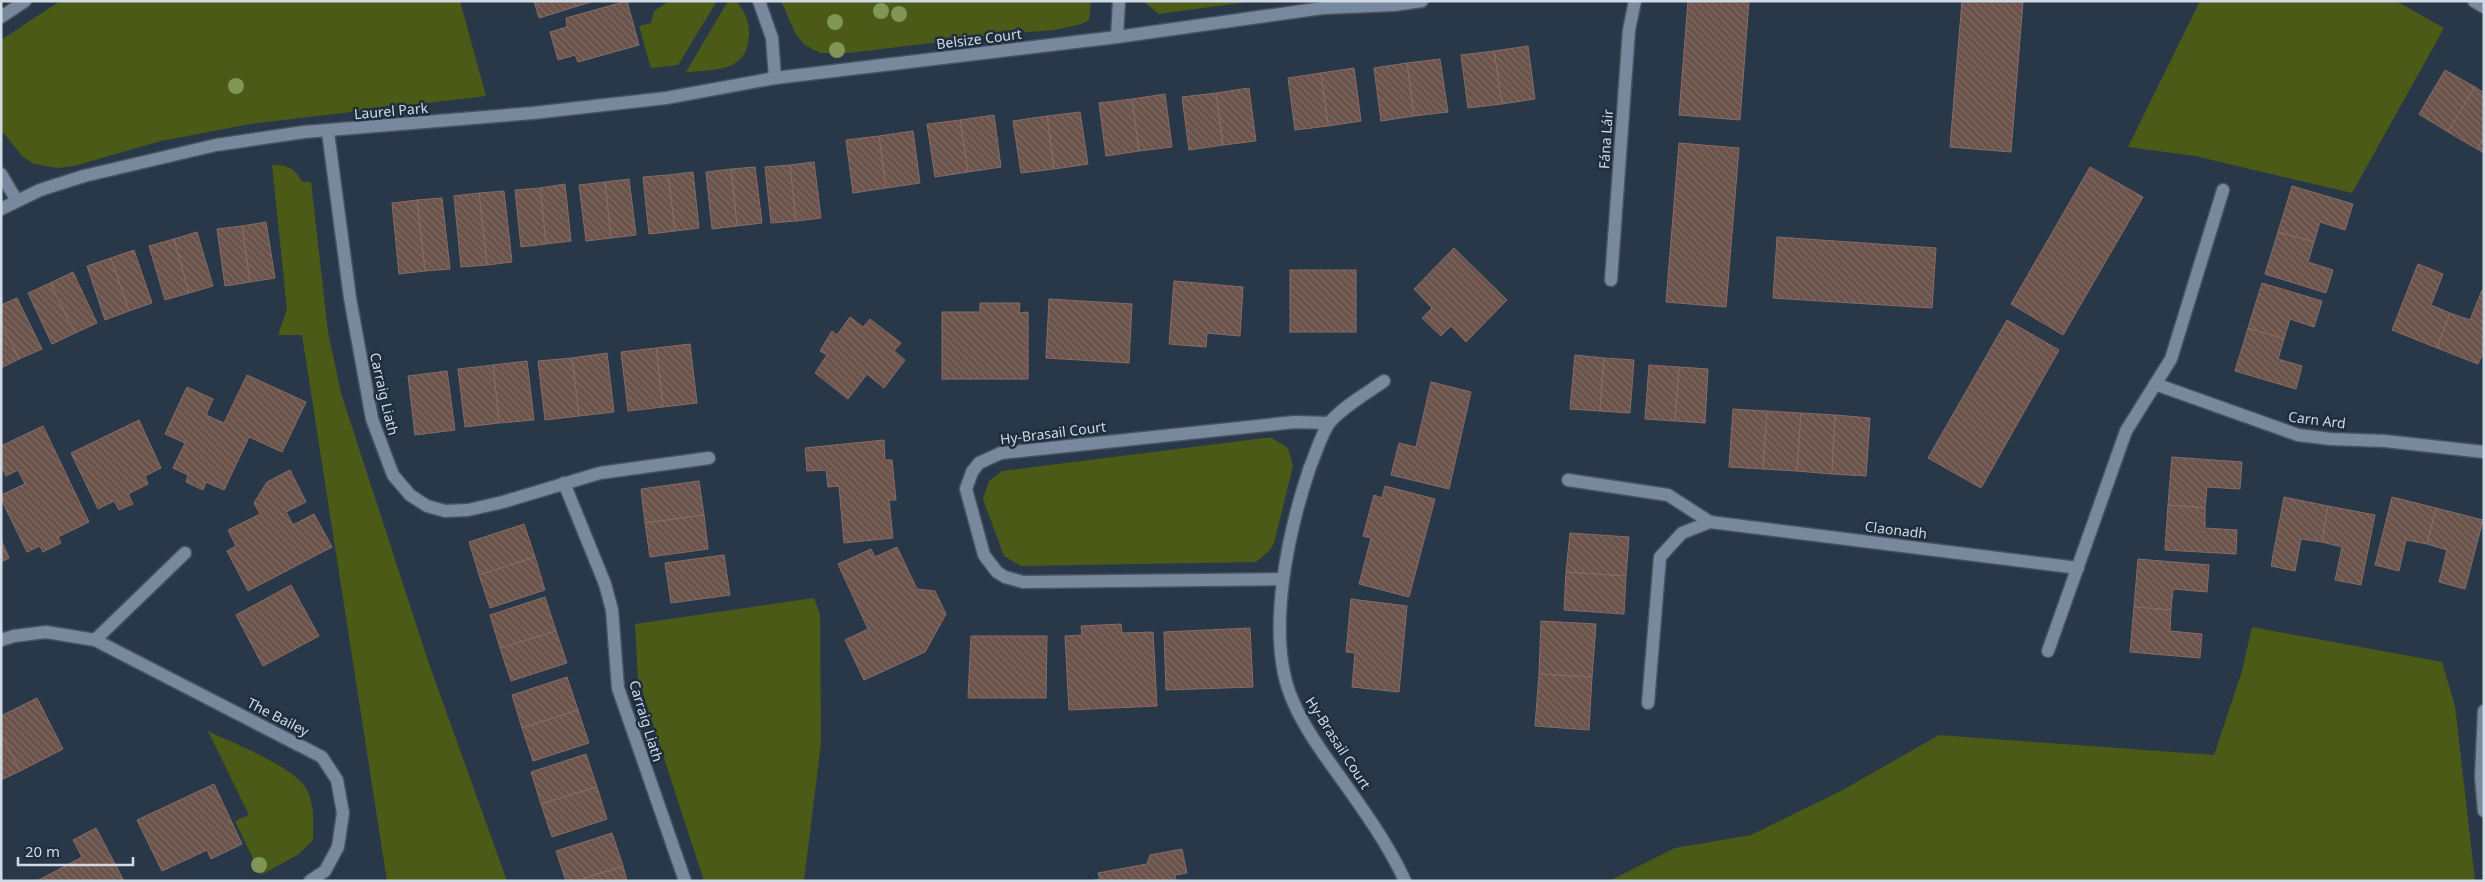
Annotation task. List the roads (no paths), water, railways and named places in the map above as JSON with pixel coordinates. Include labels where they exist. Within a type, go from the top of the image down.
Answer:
[{"type":"street","points":[[1,17],[26,1]]},
{"type":"street","points":[[759,1],[772,38],[775,78]]},
{"type":"street","points":[[1116,38],[1119,1]]},
{"type":"street","name":"Belsize Court","points":[[846,71],[1116,38],[1323,8],[1394,5],[1422,1]]},
{"type":"street","name":"Fána Láir","points":[[1611,280],[1629,30],[1635,1]]},
{"type":"street","points":[[2474,1],[2484,7]]},
{"type":"street","name":"Laurel Park","points":[[1,209],[40,190],[84,176],[216,144],[296,133],[328,132],[666,98],[775,78],[846,71]]},
{"type":"street","name":"Carraig Liath","points":[[328,132],[350,298],[372,419],[393,475],[410,496],[427,506],[444,511],[468,510],[503,502],[600,473],[709,458]]},
{"type":"street","points":[[1,174],[17,201]]},
{"type":"street","points":[[2048,651],[2126,431],[2170,359],[2181,330],[2223,190]]},
{"type":"street","name":"Hy-Brasail Court","points":[[1384,381],[1330,423],[1303,488],[1291,533],[1283,579],[1281,649],[1290,693],[1312,734],[1376,829],[1405,881]]},
{"type":"street","name":"Carn Ard","points":[[2155,384],[2298,435],[2331,439],[2385,441],[2484,452]]},
{"type":"street","name":"Hy-Brasail Court","points":[[1283,579],[1023,582],[1012,580],[997,572],[984,555],[966,489],[972,472],[979,463],[1001,453],[1295,422],[1330,423]]},
{"type":"street","name":"Claonadh","points":[[1568,480],[1668,495],[1710,522],[2078,568]]},
{"type":"street","name":"Carraig Liath","points":[[564,483],[607,593],[612,610],[616,638],[618,688],[685,881]]},
{"type":"street","name":"Claonadh","points":[[1648,703],[1660,556],[1682,533],[1710,522]]},
{"type":"street","points":[[95,640],[185,553]]},
{"type":"street","name":"The Bailey","points":[[1,640],[14,636],[46,632],[95,640],[322,757],[337,780],[343,813],[338,847],[325,871],[310,881]]},
{"type":"street","points":[[2484,711],[2480,777],[2484,811]]}]
